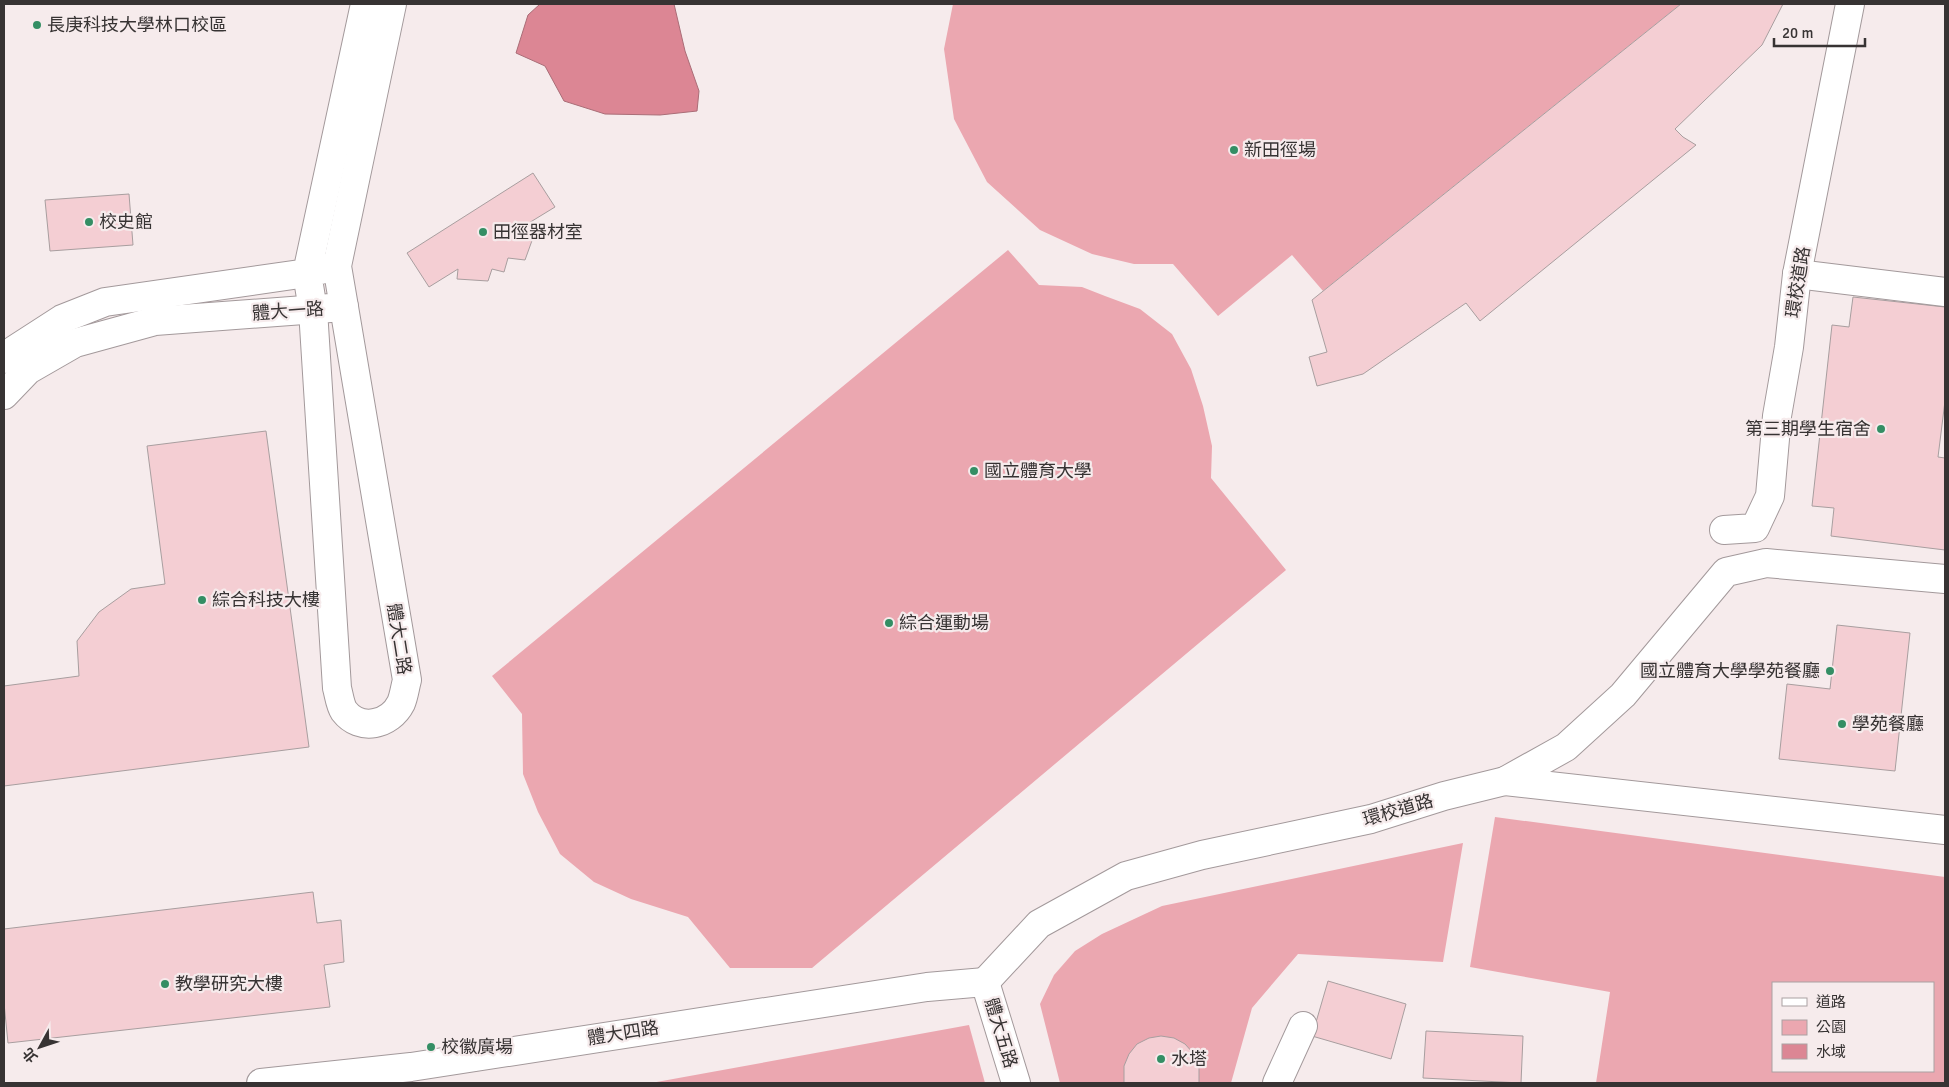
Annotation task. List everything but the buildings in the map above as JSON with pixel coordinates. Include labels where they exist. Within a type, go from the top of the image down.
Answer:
[{"type":"street","name":"體大一路","points":[[4,360],[14,350],[62,319],[105,302],[307,273],[366,4]]},
{"type":"street","name":"體大一路","points":[[4,395],[28,370],[75,343],[155,321],[344,307],[337,266],[392,4]]},
{"type":"street","name":"環校道路","points":[[1724,530],[1755,528],[1770,496],[1777,416],[1789,347],[1798,274],[1850,4]]},
{"type":"street","points":[[307,273],[337,266]]},
{"type":"street","name":"體大二路","points":[[307,273],[313,310],[337,688],[343,710],[355,720],[367,725],[387,720],[401,703],[407,680],[344,307]]},
{"type":"street","points":[[1798,274],[1945,292]]},
{"type":"street","name":"環校道路","points":[[985,982],[1040,924],[1126,876],[1202,855],[1371,819],[1444,796],[1505,781],[1566,747],[1623,695],[1726,572],[1766,563],[1945,579]]},
{"type":"street","points":[[1505,781],[1945,830]]},
{"type":"street","name":"體大四路","points":[[261,1083],[411,1067],[927,986],[985,982]]},
{"type":"street","name":"體大五路","points":[[985,982],[1016,1083]]},
{"type":"street","points":[[1277,1083],[1303,1026]]},
{"type":"green space","name":"新田徑場","points":[[953,4],[1681,4],[1323,291],[1292,255],[1218,316],[1173,264],[1134,264],[1092,254],[1040,230],[987,182],[954,119],[944,49]]},
{"type":"green space","name":"綜合運動場","points":[[1008,250],[1039,285],[1082,287],[1140,309],[1172,334],[1191,369],[1203,406],[1212,446],[1211,478],[1286,570],[812,968],[730,968],[688,917],[631,899],[594,882],[560,854],[538,812],[523,774],[522,714],[492,676]]},
{"type":"green space","points":[[1495,817],[1945,877],[1945,1083],[1596,1083],[1610,992],[1470,967]]},
{"type":"green space","points":[[1463,843],[1443,962],[1298,954],[1252,1008],[1231,1083],[1060,1083],[1040,1004],[1054,975],[1075,951],[1102,934],[1162,906]]},
{"type":"green space","points":[[969,1025],[985,1083],[651,1083]]},
{"type":"water","points":[[540,4],[674,4],[685,51],[699,91],[697,111],[660,115],[605,114],[564,101],[545,66],[516,53],[528,15]]},
{"type":"place","name":"長庚科技大學林口校區","points":[[37,25]]},
{"type":"place","name":"新田徑場","points":[[1234,150]]},
{"type":"place","name":"校史館","points":[[89,222]]},
{"type":"place","name":"田徑器材室","points":[[483,232]]},
{"type":"place","name":"第三期學生宿舍","points":[[1881,429]]},
{"type":"place","name":"國立體育大學","points":[[974,471]]},
{"type":"place","name":"綜合科技大樓","points":[[202,600]]},
{"type":"place","name":"綜合運動場","points":[[889,623]]},
{"type":"place","name":"國立體育大學學苑餐廳","points":[[1830,671]]},
{"type":"place","name":"學苑餐廳","points":[[1842,724]]},
{"type":"place","name":"教學研究大樓","points":[[165,984]]},
{"type":"place","name":"校徽廣場","points":[[431,1047]]},
{"type":"place","name":"水塔","points":[[1161,1059]]}]
